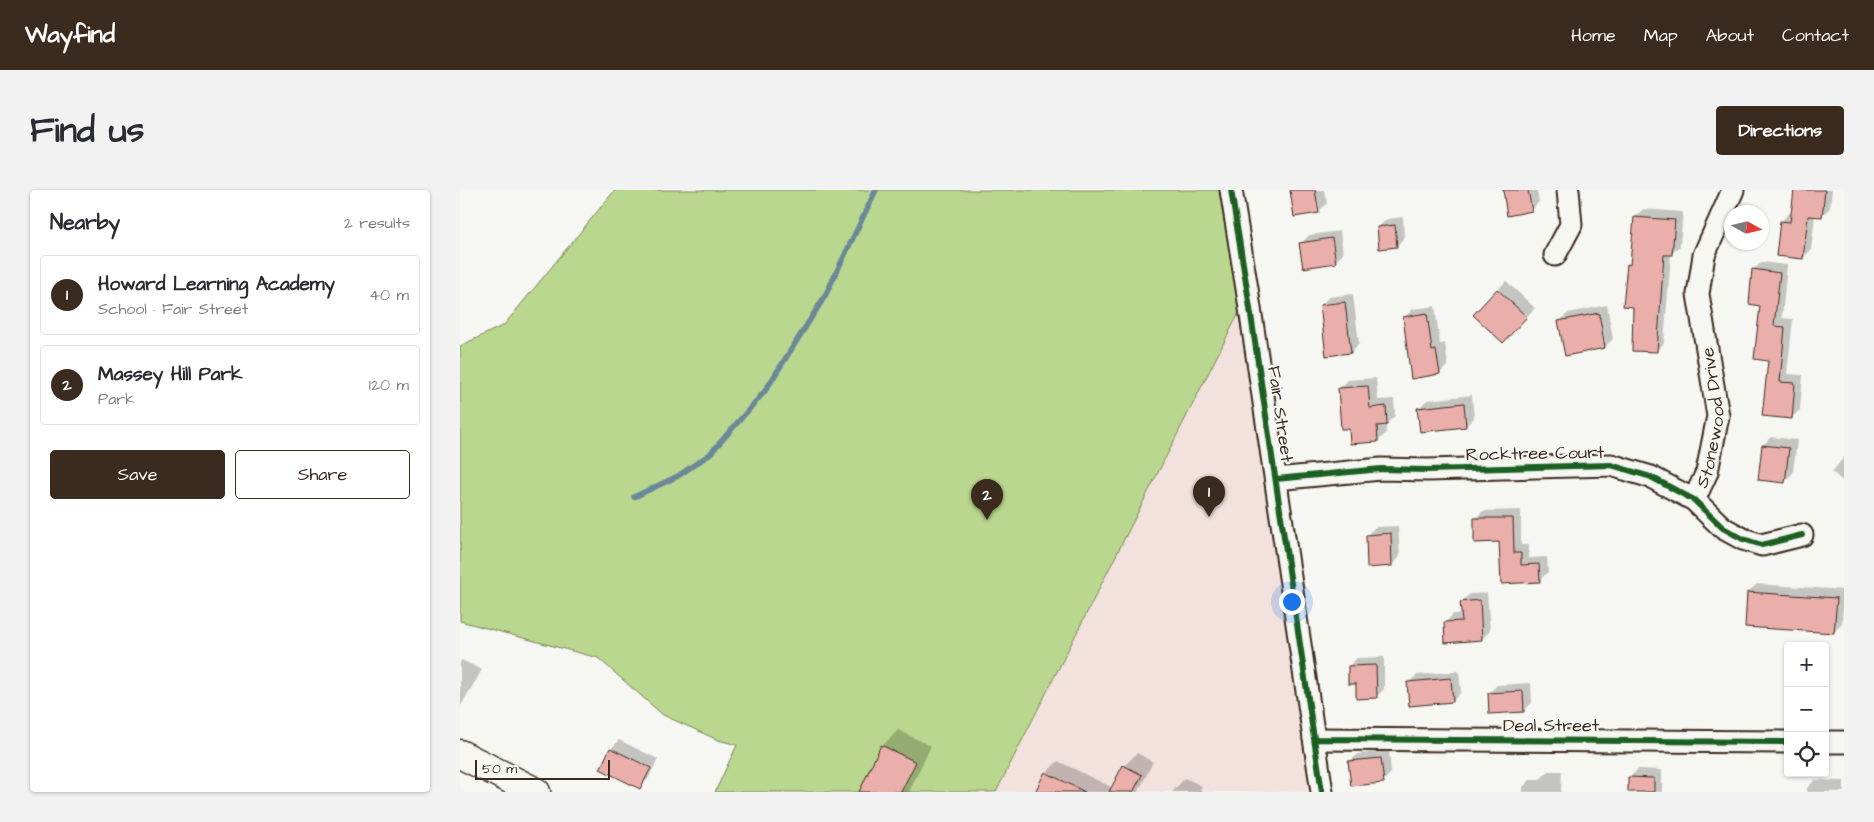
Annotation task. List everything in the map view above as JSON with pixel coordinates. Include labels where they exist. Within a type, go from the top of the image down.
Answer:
[{"type":"street","name":"Fair Street","points":[[1231,190],[1322,792]]},
{"type":"street","points":[[1555,255],[1572,225],[1568,190]]},
{"type":"street","name":"Stonewood Drive","points":[[1694,500],[1707,472],[1718,416],[1698,294],[1704,255],[1733,190]]},
{"type":"street","name":"Rocktree Court","points":[[1276,479],[1381,469],[1427,470],[1611,465],[1651,477],[1694,500],[1723,528],[1743,539],[1762,545],[1802,535]]},
{"type":"street","name":"Deal Street","points":[[1314,739],[1784,742]]},
{"type":"street","points":[[1829,742],[1844,742]]},
{"type":"street","points":[[460,754],[536,792]]},
{"type":"shaded area","points":[[1248,295],[1319,792],[997,792]]},
{"type":"green space","points":[[615,190],[1231,190],[1248,295],[996,792],[715,792],[737,745],[718,740],[663,715],[598,658],[460,621],[460,346],[504,325]]},
{"type":"building","points":[[1290,190],[1315,190],[1319,213],[1294,217]]},
{"type":"building","points":[[1503,190],[1528,190],[1532,211],[1507,216]]},
{"type":"building","points":[[1794,190],[1825,190],[1822,217],[1808,216],[1803,259],[1776,256],[1780,221],[1790,222]]},
{"type":"building","points":[[1634,217],[1675,220],[1672,255],[1664,255],[1657,352],[1632,351],[1633,307],[1623,306],[1627,264],[1630,265]]},
{"type":"building","points":[[1395,225],[1397,247],[1379,249],[1377,227]]},
{"type":"building","points":[[1332,238],[1336,263],[1303,268],[1299,243]]},
{"type":"building","points":[[1752,269],[1780,273],[1774,326],[1785,327],[1780,382],[1795,383],[1792,419],[1762,416],[1768,361],[1754,359],[1760,306],[1749,304]]},
{"type":"building","points":[[1497,289],[1527,317],[1503,343],[1473,315]]},
{"type":"building","points":[[1345,302],[1351,353],[1326,356],[1320,305]]},
{"type":"building","points":[[1427,313],[1432,351],[1436,350],[1440,374],[1411,379],[1403,317]]},
{"type":"building","points":[[1599,313],[1605,348],[1565,356],[1558,321]]},
{"type":"building","points":[[1368,386],[1370,408],[1386,406],[1387,425],[1377,426],[1378,442],[1350,444],[1349,429],[1341,429],[1338,388]]},
{"type":"building","points":[[1464,403],[1466,427],[1420,432],[1417,408]]},
{"type":"building","points":[[1762,445],[1789,448],[1785,483],[1758,480]]},
{"type":"building","points":[[1474,518],[1513,518],[1514,553],[1521,553],[1521,565],[1539,564],[1540,582],[1501,584],[1499,542],[1474,543]]},
{"type":"building","points":[[1391,533],[1392,566],[1367,568],[1366,535]]},
{"type":"building","points":[[1747,592],[1837,598],[1834,633],[1745,627]]},
{"type":"building","points":[[1480,600],[1482,640],[1445,643],[1444,622],[1462,621],[1460,602]]},
{"type":"building","points":[[1376,665],[1377,698],[1356,699],[1356,684],[1348,684],[1348,666]]},
{"type":"building","points":[[1451,678],[1453,702],[1409,706],[1407,682]]},
{"type":"building","points":[[1523,691],[1524,712],[1489,714],[1488,693]]},
{"type":"building","points":[[881,745],[916,762],[901,792],[859,792]]},
{"type":"building","points":[[610,748],[651,768],[640,789],[600,769]]},
{"type":"building","points":[[1381,758],[1384,783],[1351,786],[1348,761]]},
{"type":"building","points":[[1123,765],[1142,775],[1133,792],[1109,792]]},
{"type":"building","points":[[1045,772],[1085,792],[1035,792]]},
{"type":"building","points":[[1628,777],[1654,778],[1654,792],[1628,792]]},
{"type":"waterway","points":[[634,497],[678,476],[710,454],[765,391],[825,296],[876,190]]},
{"type":"cycle path","points":[[1231,190],[1322,792]]},
{"type":"cycle path","points":[[1276,479],[1381,469],[1427,470],[1611,465],[1651,477],[1694,500],[1723,528],[1743,539],[1762,545],[1802,535]]},
{"type":"cycle path","points":[[1314,739],[1784,742]]},
{"type":"place","name":"Howard Learning Academy","points":[[1209,517]]},
{"type":"place","name":"Massey Hill Park","points":[[987,520]]}]
